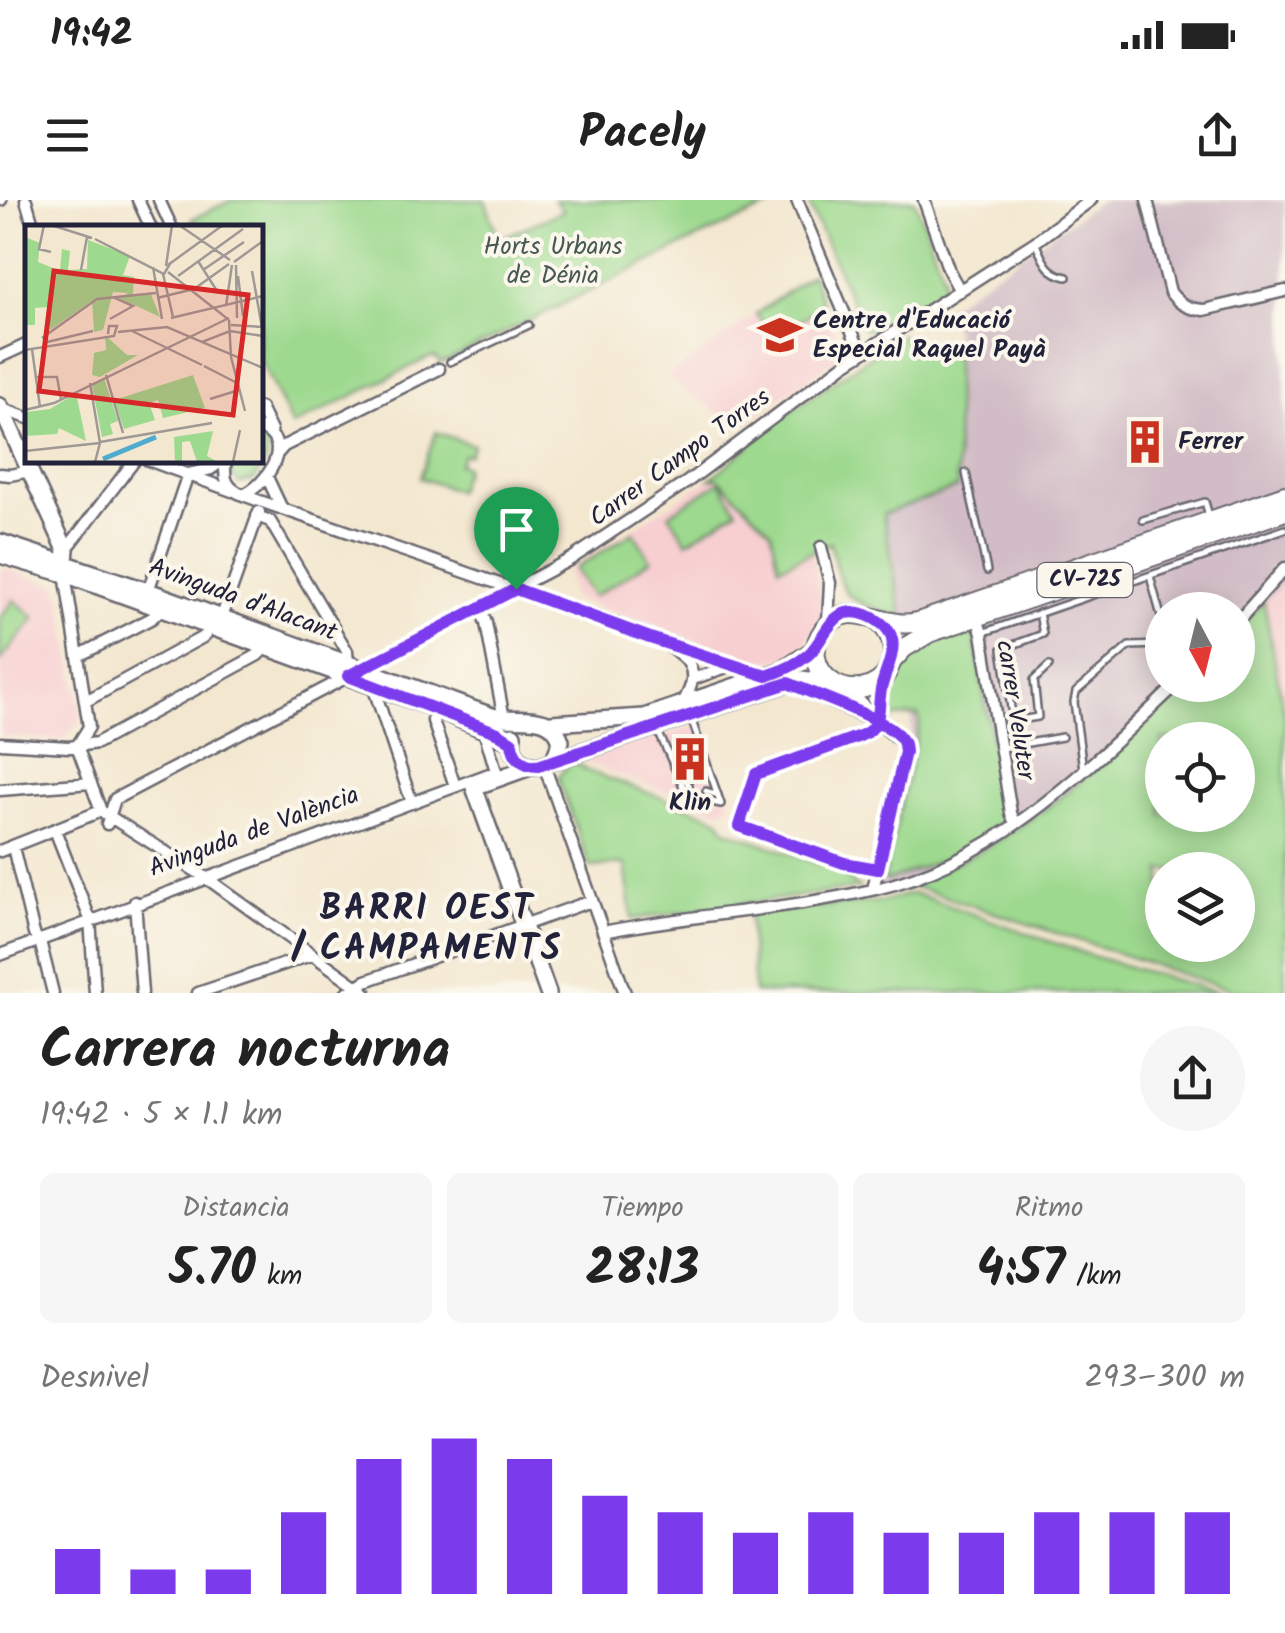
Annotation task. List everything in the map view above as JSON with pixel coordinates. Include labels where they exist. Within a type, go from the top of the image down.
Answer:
[{"type":"main road","points":[[1,407],[25,460]]},
{"type":"main road","points":[[26,462],[65,562]]},
{"type":"main road","name":"CV-725","points":[[853,614],[880,622],[918,622],[1285,495]]},
{"type":"main road","name":"CV-725","points":[[850,690],[869,688],[916,639],[977,626],[1247,533],[1285,511]]},
{"type":"main road","name":"Avinguda d'Alacant","points":[[0,542],[148,592],[266,647],[352,670],[373,686],[482,726],[513,746]]},
{"type":"main road","name":"Avinguda d'Alacant","points":[[0,555],[65,562],[161,608],[504,719],[526,720]]},
{"type":"main road","points":[[548,993],[474,787],[656,729],[686,710],[794,665],[817,646],[826,627],[835,619],[853,614]]},
{"type":"main road","points":[[880,622],[893,644],[888,669]]},
{"type":"main road","points":[[817,646],[819,667],[832,683]]},
{"type":"main road","points":[[543,764],[521,761],[513,746],[516,729],[526,720],[539,718],[551,723],[633,719],[686,710],[801,679],[850,690]]},
{"type":"main road","points":[[543,764],[560,741],[551,723]]},
{"type":"main road","name":"Avinguda de València","points":[[474,787],[513,746]]},
{"type":"street","points":[[26,200],[33,225]]},
{"type":"street","points":[[138,200],[150,225]]},
{"type":"street","points":[[158,200],[170,225]]},
{"type":"street","points":[[796,200],[862,352]]},
{"type":"street","points":[[924,200],[949,272],[960,291]]},
{"type":"street","name":"Carrer Campo Torres","points":[[0,851],[55,830],[106,817],[116,799],[352,670],[571,559],[688,482],[862,352],[960,291],[975,287],[1091,200]]},
{"type":"street","points":[[1147,200],[1170,292],[1178,302],[1204,310],[1285,291]]},
{"type":"street","points":[[0,357],[25,345]]},
{"type":"street","points":[[237,493],[256,488],[267,477],[284,446],[444,366]]},
{"type":"street","points":[[1,407],[25,417]]},
{"type":"street","points":[[262,412],[277,454]]},
{"type":"street","points":[[262,429],[273,437]]},
{"type":"street","points":[[77,746],[90,727],[65,562],[134,462]]},
{"type":"street","points":[[154,462],[767,676]]},
{"type":"street","points":[[188,474],[206,471],[222,462]]},
{"type":"street","points":[[225,462],[226,480],[237,493]]},
{"type":"street","points":[[0,474],[30,471]]},
{"type":"street","points":[[148,592],[188,474]]},
{"type":"street","points":[[267,477],[283,510],[276,530]]},
{"type":"street","points":[[86,700],[203,636],[216,623],[262,502]]},
{"type":"street","points":[[257,516],[270,521],[276,530],[347,652],[352,670]]},
{"type":"street","points":[[821,547],[830,583],[826,627]]},
{"type":"street","points":[[1255,602],[1285,568]]},
{"type":"street","points":[[830,583],[853,614]]},
{"type":"street","points":[[480,607],[504,719]]},
{"type":"street","points":[[78,656],[152,618],[161,608]]},
{"type":"street","name":"carrer Veluter","points":[[977,626],[1013,818]]},
{"type":"street","points":[[650,638],[681,654],[691,668],[693,679],[686,710]]},
{"type":"street","points":[[0,743],[97,743],[258,655],[266,647]]},
{"type":"street","points":[[693,679],[733,665]]},
{"type":"street","points":[[878,869],[844,863],[739,826],[756,774],[870,732],[878,722],[888,669]]},
{"type":"street","points":[[788,683],[878,722],[899,736],[905,747],[873,890]]},
{"type":"street","points":[[373,686],[412,802]]},
{"type":"street","points":[[850,690],[878,722]]},
{"type":"street","points":[[603,932],[873,890],[960,857],[1083,772],[1158,702]]},
{"type":"street","points":[[434,708],[433,721],[455,786]]},
{"type":"street","points":[[482,726],[492,772]]},
{"type":"street","points":[[77,746],[106,817],[205,877],[356,991],[591,901]]},
{"type":"street","points":[[543,764],[625,993]]},
{"type":"street","name":"Avinguda de València","points":[[0,955],[492,772]]},
{"type":"street","points":[[0,790],[90,784]]},
{"type":"street","points":[[55,830],[90,919],[95,993]]},
{"type":"street","points":[[13,847],[53,993]]},
{"type":"street","points":[[134,902],[142,993]]},
{"type":"street","points":[[201,992],[311,955]]},
{"type":"lane","points":[[1035,242],[1047,268],[1067,276]]},
{"type":"lane","points":[[444,366],[529,326]]},
{"type":"lane","points":[[966,472],[987,571]]},
{"type":"lane","points":[[1143,520],[1205,502],[1210,522]]},
{"type":"lane","points":[[977,626],[1039,613],[1106,581],[1150,576],[1247,533],[1285,529]]},
{"type":"lane","points":[[1150,576],[1154,592]]},
{"type":"lane","points":[[1039,613],[1043,634],[1002,648],[1013,721],[1038,717],[1034,680],[1049,666]]},
{"type":"lane","points":[[1083,772],[1076,692],[1129,646],[1145,646]]},
{"type":"lane","points":[[686,710],[720,804],[707,800]]},
{"type":"lane","points":[[656,729],[688,789]]},
{"type":"lane","points":[[1000,748],[1062,737]]},
{"type":"lane","points":[[706,792],[718,795]]},
{"type":"shaded area","points":[[1101,200],[1285,200],[1285,580],[1255,612],[1255,592],[1145,592],[1145,702],[1168,702],[1115,753],[1052,803],[981,850],[909,883],[912,886],[868,897],[912,730],[900,597],[883,514],[956,488],[955,328],[943,310]]},
{"type":"shaded area","name":"Centre d'Educació Especial Raquel Payà","points":[[812,274],[842,356],[738,426],[670,380],[669,376]]},
{"type":"shaded area","points":[[718,478],[771,532],[779,567],[812,552],[824,616],[801,649],[785,659],[755,662],[572,598],[568,570],[710,479]]},
{"type":"shaded area","points":[[0,567],[59,586],[82,719],[63,740],[0,736]]},
{"type":"shaded area","points":[[1285,580],[1285,720],[1264,601]]},
{"type":"shaded area","points":[[702,723],[730,803],[720,811],[588,764],[583,758],[657,732],[669,734]]},
{"type":"green space","name":"Horts Urbans de Dénia","points":[[232,200],[485,200],[499,239],[563,211],[554,200],[784,200],[449,360],[440,363],[436,357],[428,358],[292,426],[262,363],[262,225],[195,225],[192,219]]},
{"type":"green space","points":[[807,200],[915,200],[944,277],[941,290],[877,331],[864,330]]},
{"type":"green space","points":[[812,274],[823,305],[774,338],[756,314]]},
{"type":"green space","points":[[901,335],[914,348],[955,341],[957,488],[883,514],[902,615],[896,616],[848,594],[838,576],[830,543],[779,567],[771,531],[718,478],[710,479],[749,446],[750,439]]},
{"type":"green space","points":[[436,432],[473,445],[459,464],[466,467],[457,491],[420,478]]},
{"type":"green space","points":[[262,438],[268,444],[267,460],[254,480],[239,484],[231,475],[232,462],[262,462]]},
{"type":"green space","points":[[720,482],[737,510],[687,542],[669,514]]},
{"type":"green space","points":[[633,532],[651,560],[593,597],[575,569]]},
{"type":"green space","points":[[14,600],[35,618],[0,661],[0,618]]},
{"type":"green space","points":[[1264,601],[1285,720],[1285,993],[1231,990],[1145,962],[1255,962],[1255,852],[1145,852],[1145,962],[909,882],[980,851],[1036,816],[1145,723],[1145,832],[1255,832],[1255,722],[1146,722],[1167,702],[1255,702],[1255,611]]},
{"type":"green space","points":[[973,629],[1006,826],[963,852],[887,881],[884,878],[920,723],[918,715],[888,718],[892,680],[910,656]]},
{"type":"green space","points":[[578,763],[585,770],[718,818],[726,830],[838,871],[859,888],[632,919],[625,864],[590,867],[558,778],[568,764]]},
{"type":"green space","points":[[913,893],[1089,955],[1220,993],[754,993],[749,913],[883,901]]},
{"type":"place","name":"Centre d'Educació Especial Raquel Payà","points":[[780,335]]},
{"type":"place","name":"Ferrer","points":[[1145,442]]},
{"type":"place","name":"Klin","points":[[690,759]]},
{"type":"district","name":"BARRI OEST / CAMPAMENTS","points":[[427,930]]},
{"type":"route","points":[[516,589],[348,676],[498,733],[512,742],[521,761],[538,766],[788,683],[878,722],[904,743],[878,869],[844,863],[739,826],[756,774],[875,728],[878,722],[880,689],[894,652],[890,636],[880,622],[863,614],[835,619],[808,655],[767,676],[516,589]]}]
